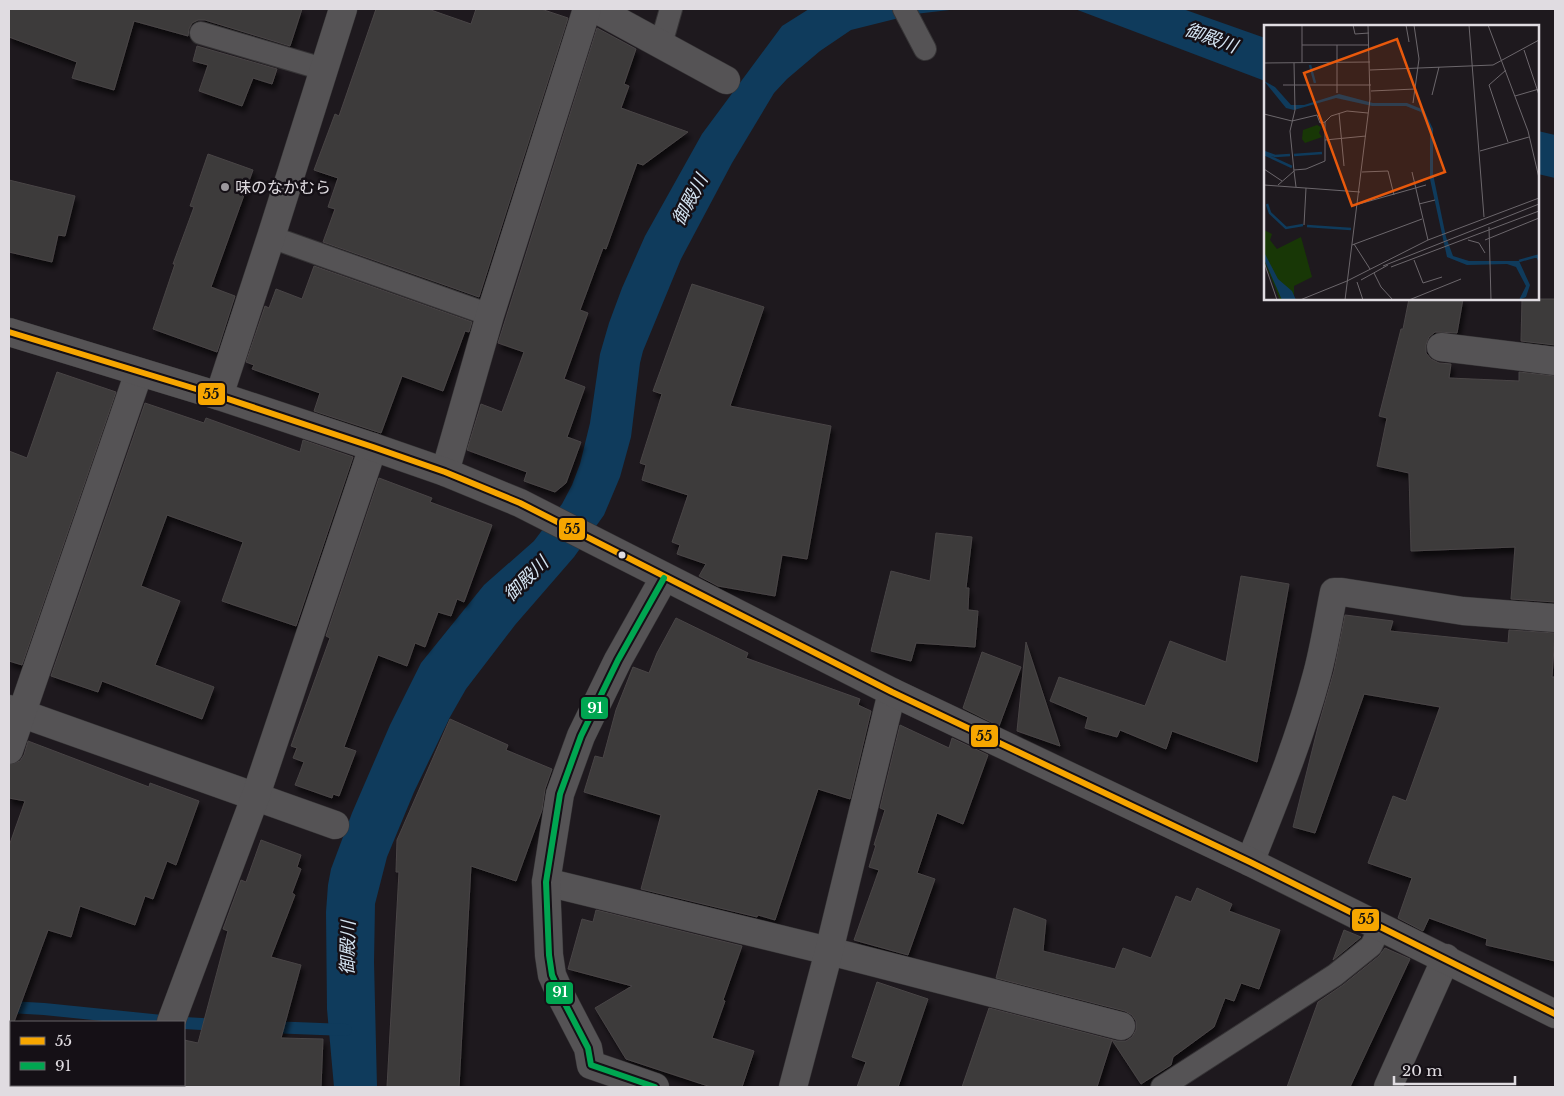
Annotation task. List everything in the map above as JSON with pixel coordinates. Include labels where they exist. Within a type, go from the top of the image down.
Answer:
[{"type":"street","points":[[219,396],[343,9]]},
{"type":"street","points":[[445,472],[490,315],[586,9]]},
{"type":"street","points":[[596,9],[726,80]]},
{"type":"street","points":[[9,332],[219,396],[373,447],[445,472],[520,504],[892,692],[1250,862],[1446,958],[1555,1014]]},
{"type":"street","points":[[1442,347],[1555,361]]},
{"type":"street","points":[[9,750],[15,711],[139,372]]},
{"type":"street","points":[[171,1021],[256,795],[373,447]]},
{"type":"street","points":[[655,1087],[588,1076],[588,1048],[552,975],[549,955],[546,882],[560,794],[581,736],[618,660],[664,578]]},
{"type":"street","points":[[1250,862],[1306,714],[1317,677],[1334,592],[1463,611],[1555,618]]},
{"type":"street","points":[[794,1087],[892,692]]},
{"type":"street","points":[[15,711],[256,795],[335,825]]},
{"type":"street","points":[[546,882],[829,951],[1121,1026]]},
{"type":"street","points":[[1388,1087],[1446,958]]},
{"type":"lane","points":[[661,44],[671,9]]},
{"type":"lane","points":[[904,9],[924,46]]},
{"type":"lane","points":[[201,33],[323,69]]},
{"type":"lane","points":[[271,237],[490,315]]},
{"type":"lane","points":[[1162,1087],[1335,975],[1371,946],[1381,926]]},
{"type":"water","name":"御殿川","points":[[809,9],[958,9],[915,14],[851,30],[820,51],[787,79],[774,93],[732,163],[681,259],[643,351],[631,437],[620,477],[604,515],[574,557],[515,625],[466,689],[450,717],[414,792],[387,857],[375,904],[374,962],[377,1087],[334,1087],[327,1009],[326,912],[328,885],[331,869],[352,813],[390,725],[421,663],[484,585],[534,541],[562,504],[580,464],[590,423],[600,354],[609,323],[645,236],[702,134],[782,26]]},
{"type":"water","name":"御殿川","points":[[1075,9],[1183,9],[1264,38],[1264,81]]},
{"type":"water","points":[[1539,131],[1555,135],[1555,178],[1539,174]]},
{"type":"building","points":[[9,9],[302,9],[290,46],[205,20],[198,20],[192,23],[188,36],[134,21],[114,90],[72,78],[77,62],[9,37]]},
{"type":"building","points":[[376,9],[428,9],[471,24],[476,9],[541,9],[568,18],[479,297],[323,242],[335,209],[328,207],[338,178],[314,170],[335,114],[339,116]]},
{"type":"building","points":[[597,28],[636,49],[624,84],[629,86],[621,108],[688,132],[643,165],[637,163],[606,249],[603,248],[580,310],[588,313],[564,379],[585,387],[567,437],[581,442],[566,483],[555,492],[524,481],[527,472],[467,450],[481,404],[502,412],[524,352],[498,343]]},
{"type":"building","points":[[197,46],[277,69],[272,84],[253,78],[242,106],[199,91],[208,65],[193,61]]},
{"type":"building","points":[[208,154],[253,170],[211,287],[235,296],[217,352],[153,329],[175,264],[173,264],[194,207],[190,206]]},
{"type":"building","points":[[9,180],[75,196],[65,236],[58,235],[52,262],[9,252]]},
{"type":"building","points":[[314,266],[472,322],[469,332],[465,331],[443,391],[402,376],[381,433],[314,411],[320,393],[252,369],[254,365],[246,362],[265,306],[269,308],[276,289],[302,299]]},
{"type":"building","points":[[692,284],[764,307],[730,406],[831,426],[807,559],[782,555],[775,596],[718,586],[699,576],[706,564],[677,554],[680,545],[672,542],[688,495],[642,480],[646,465],[640,463],[662,394],[653,391]]},
{"type":"building","points":[[1555,299],[1555,345],[1521,341],[1522,300]]},
{"type":"building","points":[[1409,300],[1463,300],[1457,333],[1435,332],[1429,337],[1426,345],[1426,353],[1431,359],[1439,363],[1451,364],[1449,378],[1519,381],[1519,372],[1555,376],[1555,602],[1511,599],[1515,547],[1411,551],[1409,473],[1377,466],[1387,418],[1379,416],[1401,329],[1403,329]]},
{"type":"building","points":[[57,372],[116,392],[22,665],[9,661],[9,451],[27,458]]},
{"type":"building","points":[[145,403],[204,423],[206,418],[300,452],[303,440],[353,457],[296,626],[222,601],[243,542],[167,515],[141,586],[180,601],[155,665],[214,687],[202,719],[102,681],[98,692],[51,676]]},
{"type":"building","points":[[379,478],[432,498],[430,502],[492,525],[464,602],[457,599],[451,616],[438,612],[425,647],[415,643],[407,666],[378,655],[344,747],[356,751],[339,796],[333,794],[332,798],[295,785],[304,762],[293,758],[297,748],[291,746],[330,638],[326,636]]},
{"type":"building","points":[[936,533],[972,537],[966,588],[969,588],[968,610],[978,611],[975,647],[916,643],[911,661],[871,651],[891,571],[930,581]]},
{"type":"building","points":[[1241,576],[1289,584],[1257,762],[1172,731],[1166,749],[1120,730],[1117,737],[1085,728],[1088,717],[1050,701],[1059,677],[1145,706],[1170,641],[1226,662]]},
{"type":"building","points":[[1345,615],[1393,621],[1390,631],[1508,643],[1509,630],[1555,633],[1552,677],[1555,677],[1555,961],[1486,945],[1487,939],[1429,918],[1423,931],[1398,918],[1412,878],[1368,863],[1393,796],[1406,801],[1440,707],[1364,694],[1315,833],[1293,827],[1334,671]]},
{"type":"building","points":[[676,618],[748,653],[746,658],[860,699],[858,705],[871,711],[850,799],[818,789],[775,920],[641,889],[661,815],[584,792],[595,756],[603,758],[616,710],[633,667],[649,673],[657,653]]},
{"type":"building","points":[[1026,642],[1060,746],[1017,731]]},
{"type":"building","points":[[982,652],[1021,667],[999,726],[963,708]]},
{"type":"building","points":[[450,719],[508,745],[506,750],[552,769],[545,789],[542,810],[516,881],[471,866],[459,1087],[387,1087],[399,872],[396,872],[397,840]]},
{"type":"building","points":[[900,725],[949,748],[952,738],[988,755],[963,824],[937,813],[917,873],[935,879],[908,955],[854,940],[879,870],[869,867],[885,810],[880,808]]},
{"type":"building","points":[[28,741],[149,787],[150,783],[199,801],[176,865],[167,861],[153,899],[145,896],[135,925],[80,906],[71,937],[48,930],[14,1021],[10,1021],[9,1026],[9,846],[25,801],[9,798],[9,765],[20,761]]},
{"type":"building","points":[[261,840],[301,855],[297,867],[301,869],[292,893],[295,895],[271,957],[301,965],[281,1038],[323,1039],[321,1087],[174,1087],[185,1086],[185,1040],[198,1043],[228,931],[223,929],[241,880],[246,882]]},
{"type":"building","points":[[1197,888],[1232,904],[1229,911],[1280,930],[1259,989],[1241,983],[1234,1001],[1225,998],[1214,1027],[1173,1057],[1171,1065],[1141,1084],[1112,1040],[1097,1087],[962,1087],[989,1008],[1117,1041],[1126,1041],[1132,1037],[1136,1030],[1136,1021],[1132,1015],[1125,1011],[996,978],[1014,908],[1046,920],[1043,951],[1115,969],[1123,948],[1151,958],[1176,896],[1191,902]]},
{"type":"building","points":[[596,910],[742,946],[712,1038],[754,1051],[742,1087],[711,1087],[626,1059],[595,1008],[632,986],[568,969],[582,919],[593,922]]},
{"type":"building","points":[[1344,930],[1361,937],[1333,960]]},
{"type":"building","points":[[1385,948],[1410,959],[1350,1087],[1287,1087],[1318,1002],[1379,956]]},
{"type":"building","points":[[877,982],[928,999],[898,1087],[857,1087],[866,1062],[852,1057]]},
{"type":"waterway","points":[[9,1007],[162,1021]]},
{"type":"waterway","points":[[185,1023],[219,1025]]},
{"type":"waterway","points":[[269,1027],[346,1030]]},
{"type":"transit line","name":"55","points":[[9,332],[219,396],[373,447],[445,472],[520,503],[892,692],[1250,862],[1555,1014]]},
{"type":"transit line","name":"91","points":[[655,1087],[591,1065],[588,1048],[552,975],[549,955],[546,882],[560,794],[581,736],[618,660],[664,578]]},
{"type":"place","name":"味のなかむら","points":[[225,187]]}]
